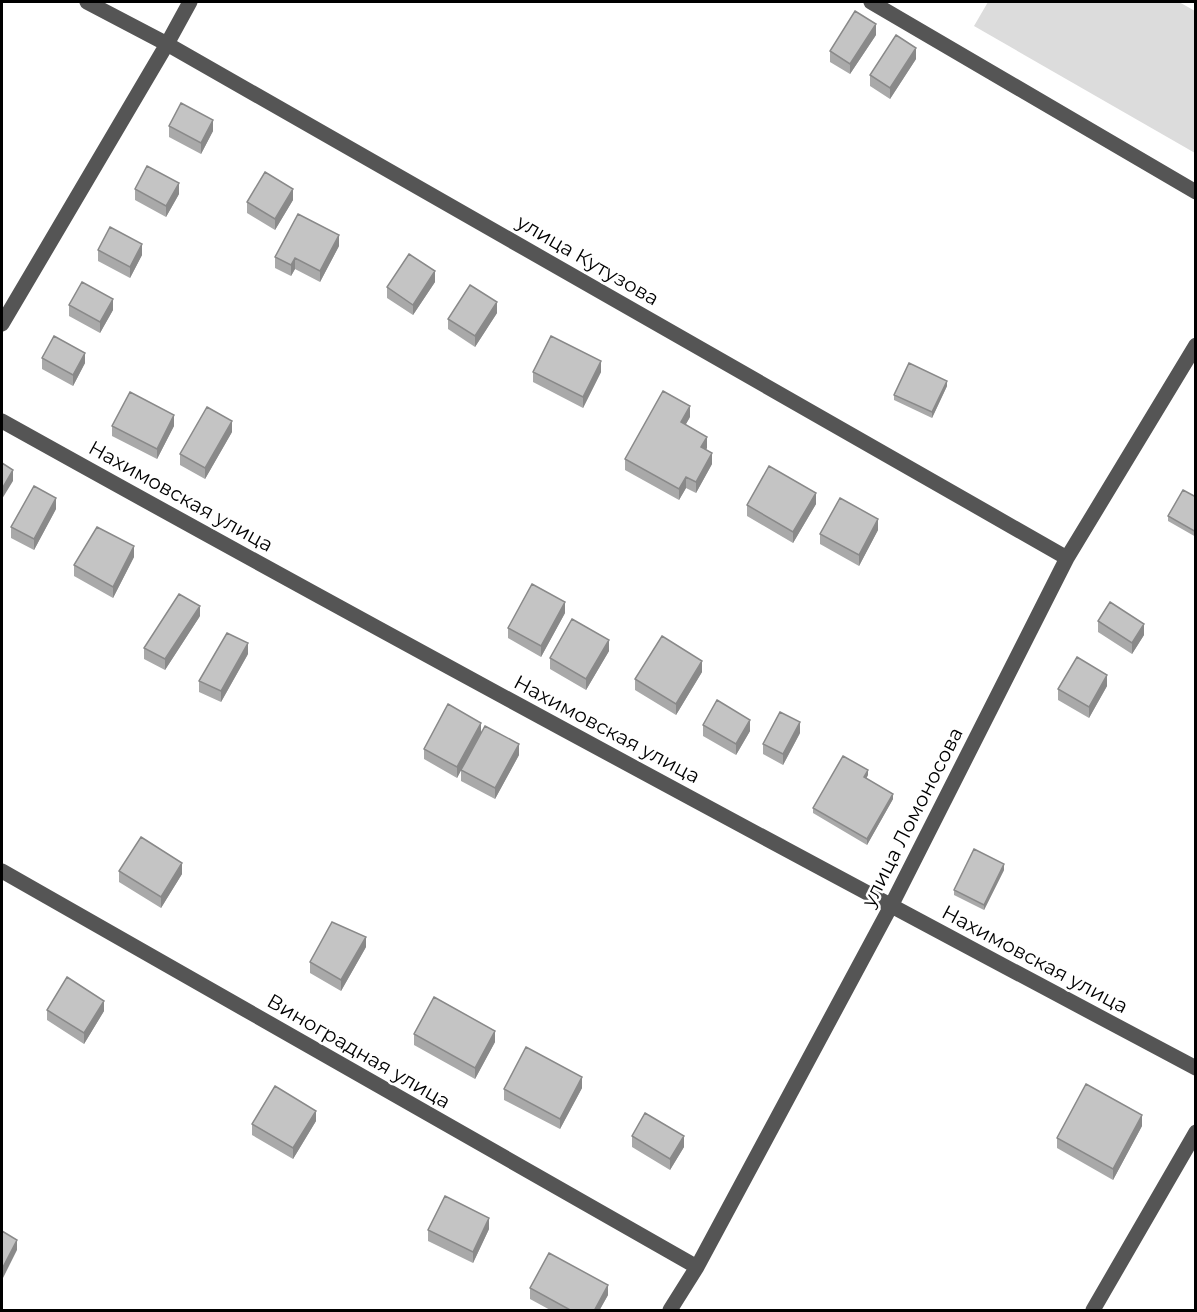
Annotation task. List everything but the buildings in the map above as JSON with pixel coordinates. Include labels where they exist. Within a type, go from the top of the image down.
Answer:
[{"type":"street","name":"улица Кутузова","points":[[87,2],[167,44],[1067,558]]},
{"type":"street","points":[[2,324],[190,2]]},
{"type":"street","points":[[871,2],[1196,192]]},
{"type":"street","name":"улица Ломоносова","points":[[670,1311],[697,1267],[891,906],[1067,558],[1196,345]]},
{"type":"street","name":"Нахимовская улица","points":[[2,421],[230,548],[891,906],[1196,1068]]},
{"type":"street","name":"Виноградная улица","points":[[2,871],[697,1267]]},
{"type":"street","points":[[1093,1311],[1196,1132]]},
{"type":"shaded area","points":[[988,2],[1179,2],[1195,11],[1195,153],[974,26]]}]
